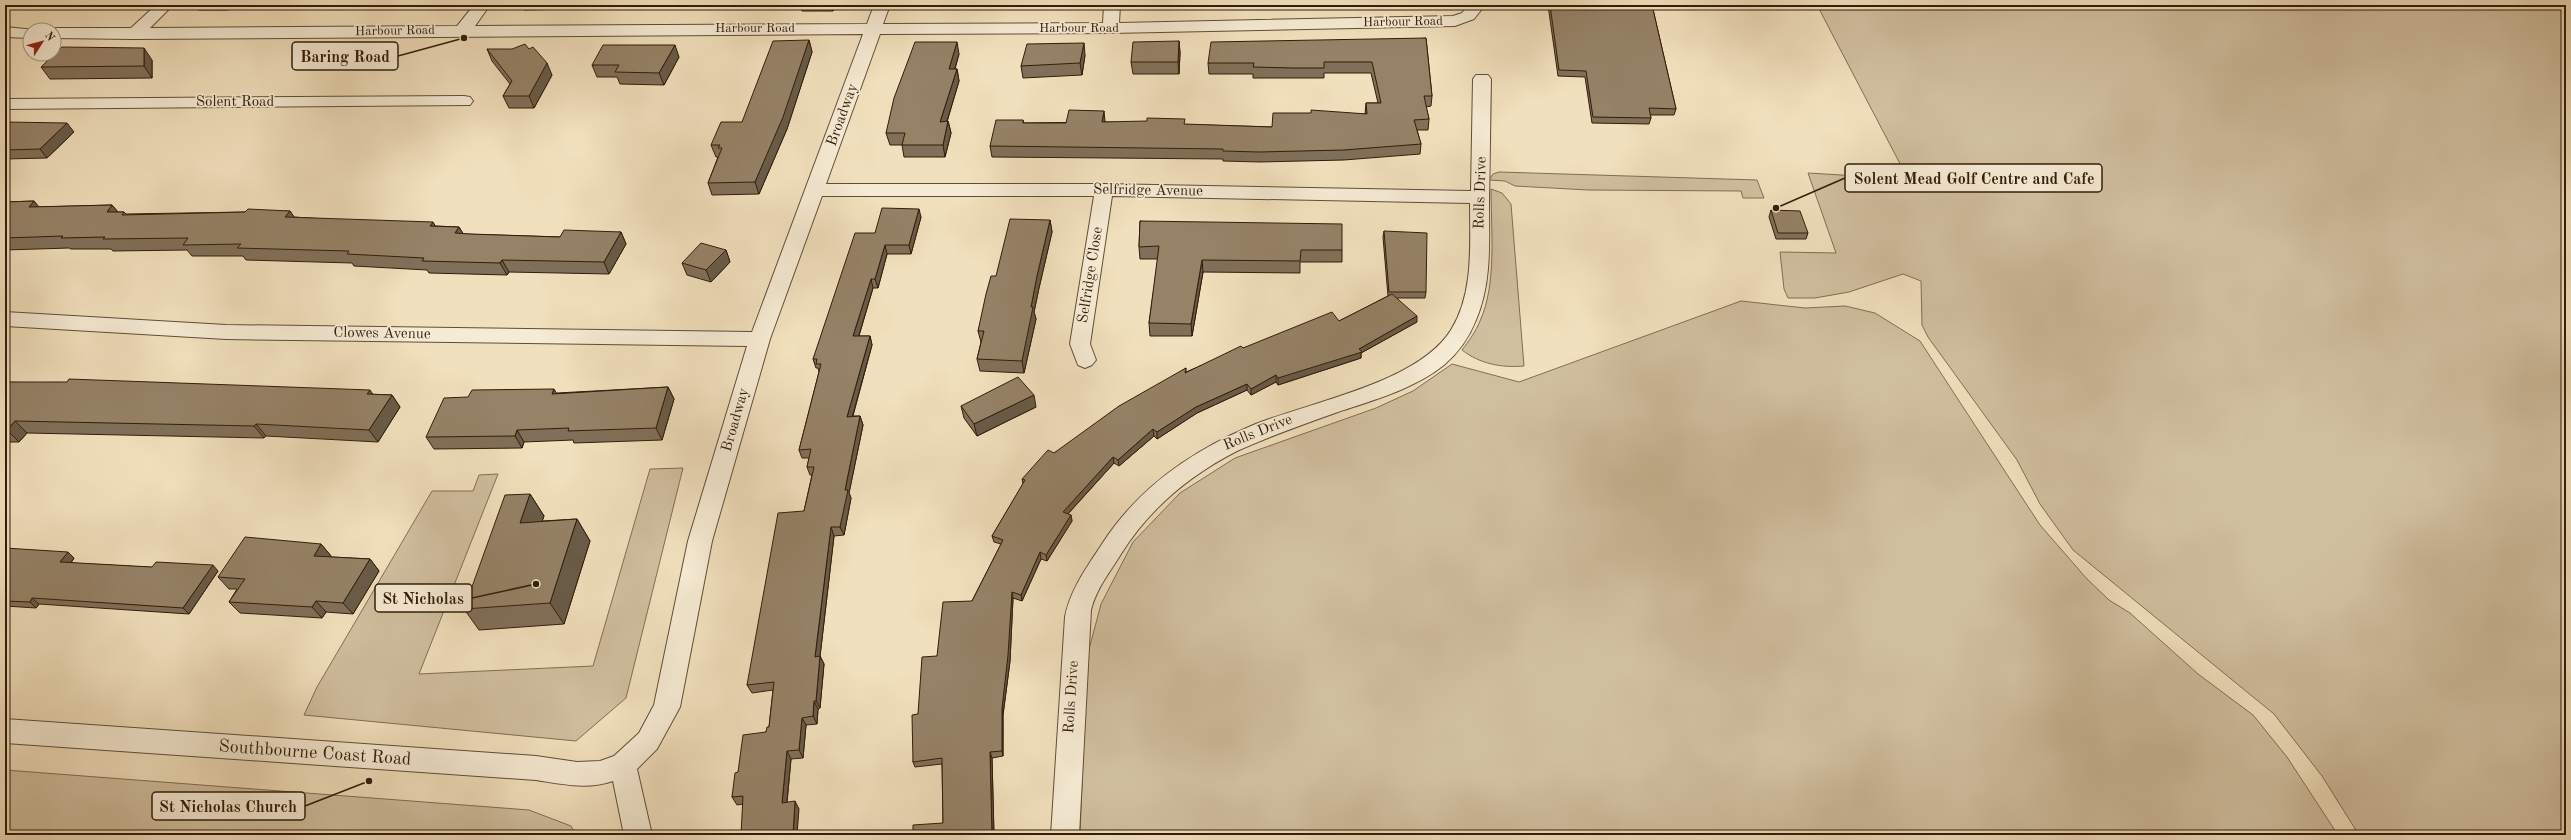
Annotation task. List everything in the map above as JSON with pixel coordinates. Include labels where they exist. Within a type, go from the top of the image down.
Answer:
[{"type":"street","points":[[134,34],[165,5]]},
{"type":"street","points":[[462,30],[482,5]]},
{"type":"street","name":"Broadway","points":[[622,765],[648,741],[667,707],[700,540],[760,339],[882,5]]},
{"type":"street","points":[[1111,28],[1112,5]]},
{"type":"street","name":"Harbour Road","points":[[62,33],[134,34],[462,30],[1111,28],[1296,17],[1455,21],[1468,16],[1477,5]]},
{"type":"street","points":[[5,32],[22,33]]},
{"type":"street","name":"Rolls Drive","points":[[1065,835],[1070,716],[1081,602],[1117,537],[1167,483],[1218,450],[1259,430],[1387,386],[1416,372],[1446,351],[1466,322],[1476,295],[1480,197],[1482,79]]},
{"type":"street","name":"Solent Road","points":[[5,104],[464,101]]},
{"type":"street","name":"Selfridge Avenue","points":[[815,190],[1104,190],[1480,197]]},
{"type":"street","name":"Selfridge Close","points":[[1085,360],[1080,344],[1104,190]]},
{"type":"street","name":"Clowes Avenue","points":[[5,319],[226,332],[760,339]]},
{"type":"street","name":"Southbourne Coast Road","points":[[5,732],[528,768],[577,774],[600,773],[622,765]]},
{"type":"street","points":[[622,765],[638,835]]},
{"type":"shaded area","points":[[1817,5],[2566,5],[2566,835],[2359,835],[2322,776],[2274,714],[2073,550],[2040,504],[2017,460],[1928,337],[1922,325],[1921,281],[1903,274],[1849,292],[1815,298],[1788,298],[1784,289],[1780,252],[1836,253],[1808,173],[1908,179]]},
{"type":"shaded area","points":[[1499,172],[1757,180],[1764,198],[1743,198],[1741,191],[1588,190],[1515,186],[1505,181],[1489,180],[1493,174]]},
{"type":"shaded area","points":[[1491,189],[1502,193],[1511,204],[1524,366],[1499,366],[1476,359],[1462,350],[1478,325],[1489,290],[1492,256]]},
{"type":"shaded area","points":[[1741,301],[1805,308],[1845,306],[1875,313],[1920,341],[2040,525],[2087,579],[2109,600],[2130,613],[2198,674],[2253,715],[2287,757],[2338,835],[1080,835],[1087,657],[1101,604],[1133,542],[1180,493],[1235,458],[1376,408],[1413,391],[1452,364],[1519,382]]},
{"type":"shaded area","points":[[683,468],[626,698],[576,741],[304,715],[317,687],[432,491],[473,491],[479,475],[498,474],[419,674],[593,666],[650,469]]},
{"type":"shaded area","points":[[5,770],[529,810],[571,826],[576,835],[5,835]]},
{"type":"building","points":[[1550,5],[1652,5],[1676,109],[1649,108],[1651,118],[1593,117],[1586,71],[1559,70]]},
{"type":"building","points":[[1426,38],[1432,96],[1424,96],[1429,119],[1414,120],[1421,144],[1344,150],[1259,152],[1223,151],[1223,149],[990,146],[996,120],[1023,120],[1023,123],[1066,123],[1069,110],[1104,111],[1102,122],[1147,121],[1147,118],[1185,119],[1184,124],[1272,127],[1273,113],[1311,113],[1311,110],[1367,114],[1366,103],[1381,103],[1372,62],[1324,62],[1324,68],[1253,67],[1254,63],[1208,63],[1211,42]]},
{"type":"building","points":[[809,40],[783,117],[755,182],[708,183],[722,148],[718,148],[720,145],[711,145],[721,122],[742,122],[773,41]]},
{"type":"building","points":[[1179,41],[1178,62],[1131,62],[1133,42]]},
{"type":"building","points":[[915,42],[957,42],[949,69],[957,69],[940,122],[948,121],[943,145],[902,145],[905,133],[886,133],[894,98]]},
{"type":"building","points":[[1084,43],[1080,63],[1021,66],[1027,44]]},
{"type":"building","points":[[525,44],[529,49],[533,47],[547,63],[529,96],[503,96],[512,81],[487,49],[512,49]]},
{"type":"building","points":[[603,45],[675,45],[659,73],[615,72],[619,65],[592,65]]},
{"type":"building","points":[[62,47],[144,48],[144,66],[41,67],[46,62],[62,62]]},
{"type":"building","points":[[5,122],[67,123],[40,149],[5,150]]},
{"type":"building","points":[[34,201],[29,207],[112,205],[107,212],[124,212],[122,215],[245,212],[248,209],[290,211],[285,217],[433,222],[430,226],[459,227],[455,233],[470,234],[560,237],[564,230],[621,232],[604,262],[502,260],[500,263],[422,261],[424,258],[347,254],[349,251],[237,248],[241,244],[183,245],[188,238],[61,238],[63,236],[5,238],[5,202]]},
{"type":"building","points":[[882,208],[919,209],[909,245],[885,245],[875,279],[871,279],[853,336],[870,336],[847,417],[860,416],[845,490],[848,490],[840,527],[831,527],[815,657],[820,656],[816,701],[814,701],[813,716],[802,718],[799,750],[787,751],[782,803],[795,801],[793,835],[741,835],[743,796],[732,797],[735,773],[738,772],[743,735],[766,732],[767,727],[769,727],[774,682],[747,685],[778,513],[804,511],[814,467],[807,467],[811,449],[799,450],[821,364],[816,364],[817,359],[813,359],[855,233],[875,233]]},
{"type":"building","points":[[1771,210],[1800,211],[1808,233],[1778,233]]},
{"type":"building","points":[[1010,219],[1050,220],[1037,276],[1031,307],[1033,307],[1022,361],[977,359],[984,331],[978,331],[986,294],[991,276],[996,276]]},
{"type":"building","points":[[1140,221],[1342,224],[1342,250],[1301,250],[1300,261],[1202,260],[1191,324],[1149,323],[1159,246],[1139,247]]},
{"type":"building","points":[[1384,231],[1427,233],[1426,292],[1389,292]]},
{"type":"building","points":[[701,243],[726,250],[706,270],[682,263]]},
{"type":"building","points":[[1392,294],[1417,316],[1359,349],[1362,352],[1278,378],[1276,375],[1251,389],[1247,384],[1196,407],[1157,432],[1153,429],[1118,460],[1113,457],[1063,512],[1071,515],[1046,555],[1040,552],[1021,595],[1012,592],[1008,655],[1002,709],[1002,751],[990,752],[992,835],[913,835],[913,825],[943,823],[942,758],[913,762],[912,715],[918,714],[922,657],[937,656],[943,602],[972,601],[1003,540],[992,536],[1025,480],[1022,479],[1048,450],[1054,453],[1119,406],[1186,368],[1185,373],[1241,346],[1243,348],[1332,312],[1339,321]]},
{"type":"building","points":[[1018,377],[1034,395],[974,424],[961,406]]},
{"type":"building","points":[[69,379],[370,390],[367,394],[392,395],[369,430],[256,424],[254,426],[15,421],[7,430],[5,430],[5,382],[67,382]]},
{"type":"building","points":[[668,387],[656,428],[568,431],[569,428],[517,430],[515,436],[426,437],[444,398],[468,397],[472,390],[554,389],[552,394]]},
{"type":"building","points":[[530,494],[520,523],[577,519],[550,603],[464,609],[505,495]]},
{"type":"building","points":[[245,537],[321,544],[314,556],[370,559],[343,603],[316,601],[312,607],[229,602],[245,579],[218,577]]},
{"type":"building","points":[[5,548],[68,552],[60,562],[152,567],[156,562],[213,565],[183,608],[32,598],[30,602],[5,601]]},
{"type":"place","name":"Baring Road","points":[[464,38]]},
{"type":"place","name":"Solent Mead Golf Centre and Cafe","points":[[1776,208]]},
{"type":"place","name":"St Nicholas","points":[[536,584]]},
{"type":"place","name":"St Nicholas Church","points":[[369,781]]}]
